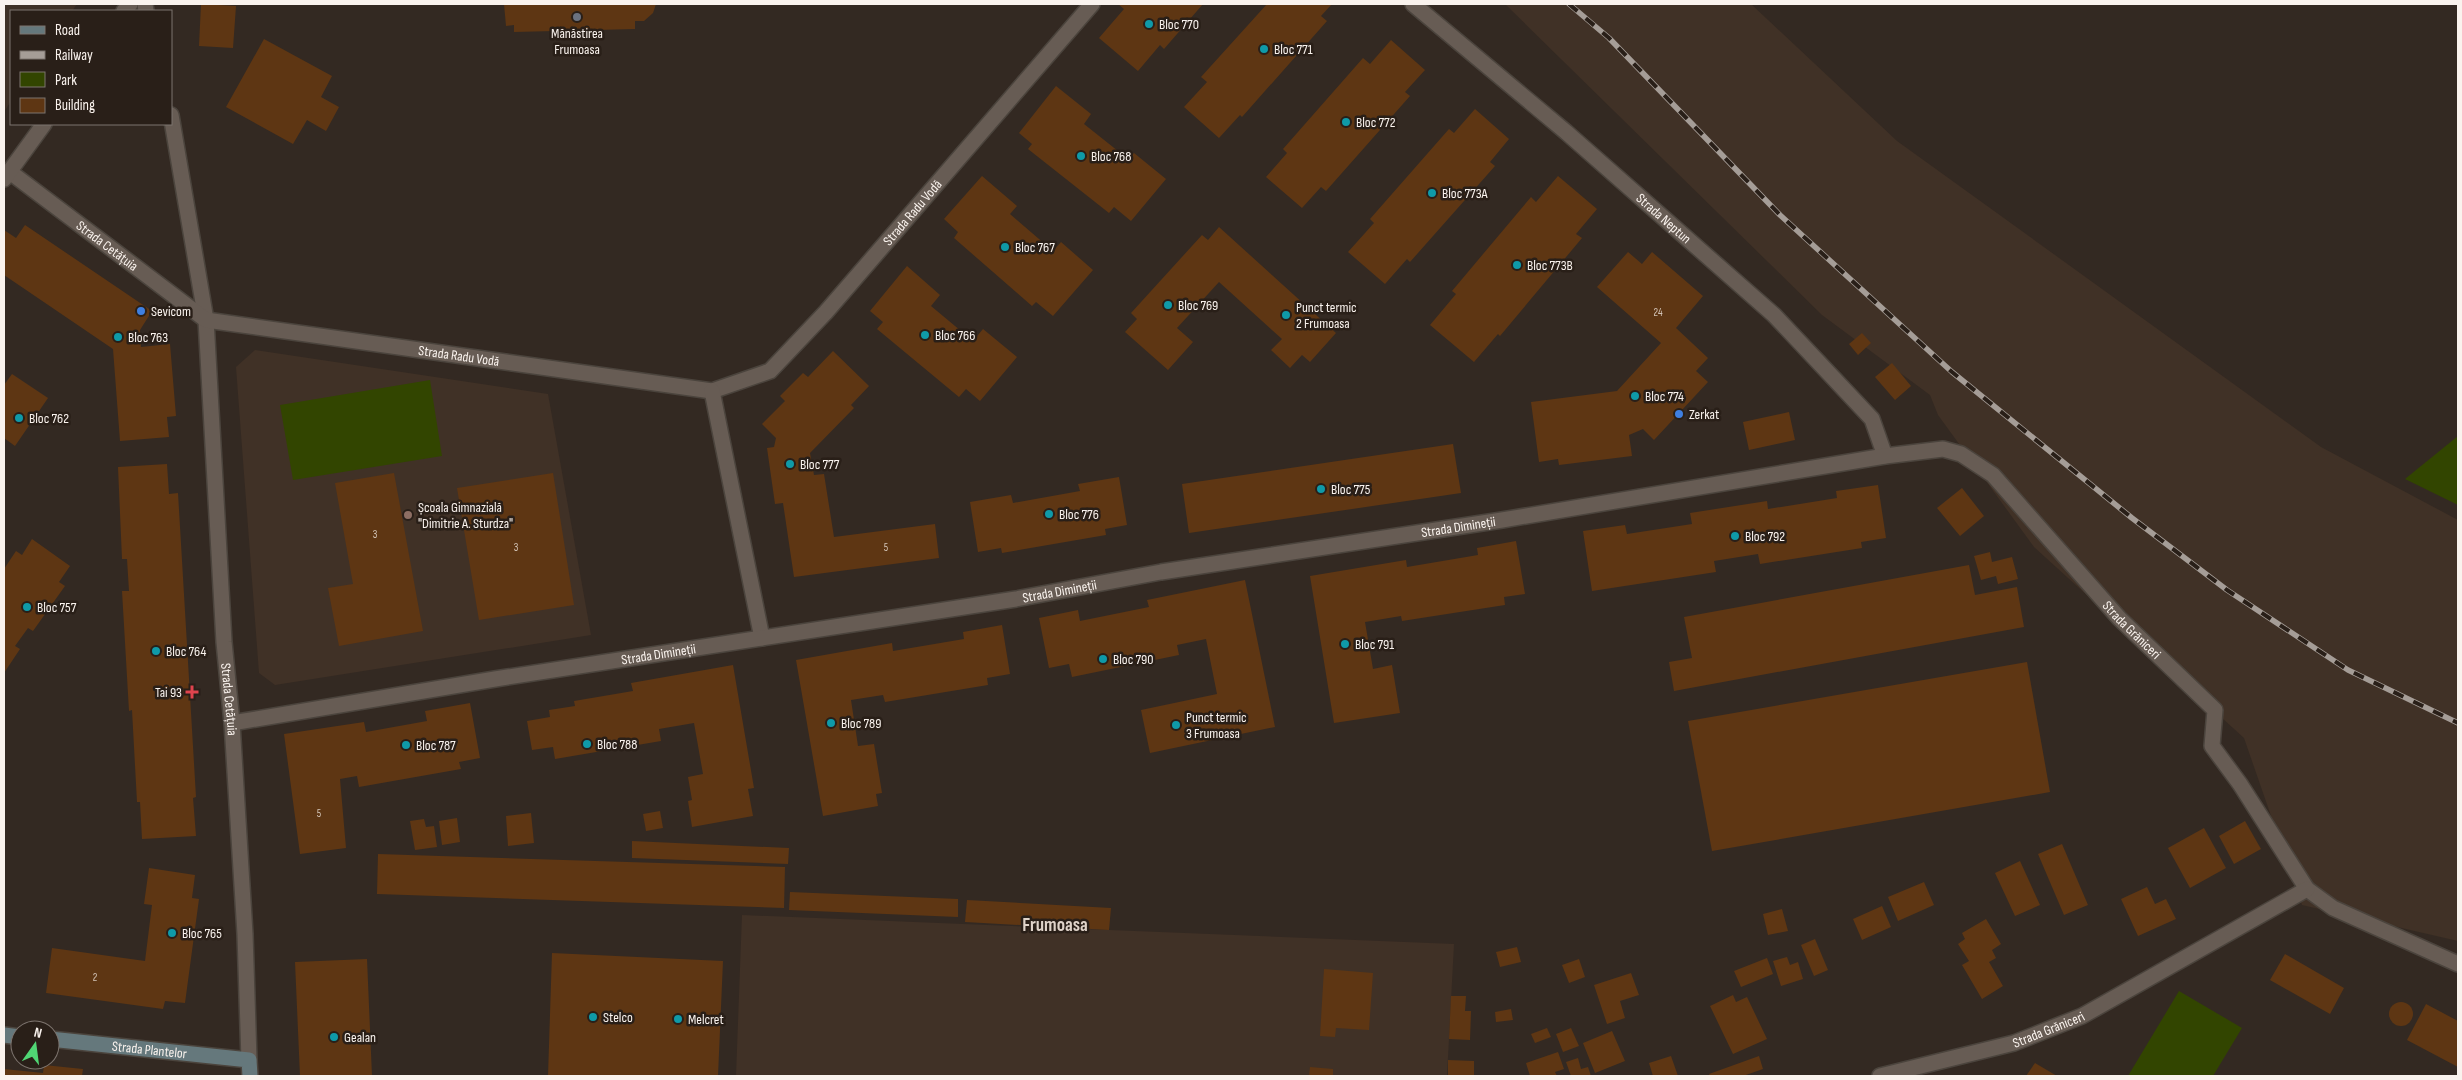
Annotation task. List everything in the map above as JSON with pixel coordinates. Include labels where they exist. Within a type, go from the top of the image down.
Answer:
[{"type":"street","name":"Strada Radu Vodă","points":[[206,320],[712,391],[770,371],[846,290],[1092,4]]},
{"type":"street","name":"Strada Neptun","points":[[1413,4],[1566,132],[1774,315],[1872,419],[1886,456]]},
{"type":"street","name":"Strada Cetățuia","points":[[172,121],[206,320],[224,632],[232,723],[245,934],[250,1076]]},
{"type":"street","points":[[7,176],[43,125]]},
{"type":"street","name":"Strada Cetățuia","points":[[7,176],[206,320]]},
{"type":"street","points":[[712,391],[762,638]]},
{"type":"street","name":"Strada Grăniceri","points":[[1886,456],[1943,449],[1961,454],[1993,475],[2118,618],[2214,710],[2212,746],[2240,784],[2307,889],[2333,908],[2458,964]]},
{"type":"street","name":"Strada Dimineții","points":[[232,723],[495,679],[1016,599],[1161,572],[1502,520],[1886,456]]},
{"type":"street","name":"Strada Grăniceri","points":[[1880,1076],[2014,1043],[2082,1016],[2307,889]]},
{"type":"street","name":"Strada Plantelor","points":[[60,1040],[249,1060]]},
{"type":"shaded area","points":[[4,4],[77,4],[73,10],[10,10],[10,103],[4,112]]},
{"type":"shaded area","points":[[1505,4],[1751,4],[1897,141],[2321,447],[2458,520],[2458,941],[2302,905],[2244,738],[2034,547],[1938,415],[1930,395],[1822,315]]},
{"type":"shaded area","name":"Școala Gimnazială \"Dimitrie A. Sturdza\"","points":[[255,350],[548,394],[591,635],[275,685],[259,673],[236,367]]},
{"type":"shaded area","points":[[742,915],[1454,944],[1447,1076],[736,1076]]},
{"type":"green space","points":[[430,380],[442,456],[293,480],[280,405]]},
{"type":"green space","points":[[2458,436],[2458,505],[2405,479]]},
{"type":"green space","points":[[2179,991],[2242,1028],[2213,1076],[2128,1076]]},
{"type":"building","points":[[201,4],[236,6],[233,48],[199,46]]},
{"type":"building","name":"Mănăstirea Frumoasa","points":[[504,4],[656,4],[653,13],[644,21],[635,21],[635,29],[514,32],[514,25],[506,26]]},
{"type":"building","name":"Bloc 770","points":[[1118,4],[1203,4],[1164,49],[1160,45],[1138,71],[1099,38],[1124,9]]},
{"type":"building","name":"Bloc 771","points":[[1267,4],[1332,4],[1321,16],[1327,21],[1242,117],[1240,115],[1219,138],[1184,107],[1207,82],[1201,77]]},
{"type":"building","points":[[264,39],[332,76],[321,97],[339,107],[326,131],[307,120],[293,144],[226,107]]},
{"type":"building","name":"Bloc 772","points":[[1391,40],[1425,70],[1405,92],[1410,96],[1326,191],[1321,187],[1302,208],[1266,177],[1287,153],[1283,149],[1363,58],[1370,64]]},
{"type":"building","name":"Bloc 768","points":[[1056,86],[1091,114],[1084,124],[1128,159],[1134,153],[1166,179],[1131,221],[1114,207],[1109,213],[1028,149],[1032,144],[1019,133]]},
{"type":"building","name":"Bloc 773A","points":[[1475,109],[1509,139],[1490,162],[1495,166],[1410,262],[1407,259],[1385,284],[1348,252],[1374,223],[1370,219],[1449,129],[1454,133]]},
{"type":"building","name":"Bloc 767","points":[[982,176],[1017,206],[1010,214],[1053,251],[1061,242],[1093,270],[1053,316],[1036,302],[1032,306],[954,238],[958,232],[944,219]]},
{"type":"building","name":"Bloc 773B","points":[[1558,176],[1597,209],[1576,234],[1582,238],[1500,336],[1498,334],[1474,362],[1430,325],[1456,294],[1452,291],[1531,197],[1536,202]]},
{"type":"building","name":"Bloc 763","points":[[25,225],[152,311],[140,330],[141,347],[170,344],[176,416],[167,417],[169,437],[120,441],[113,349],[4,275],[4,230],[16,238]]},
{"type":"building","name":"Bloc 769","points":[[1219,227],[1336,333],[1310,362],[1302,355],[1290,368],[1271,350],[1282,339],[1219,282],[1177,328],[1193,342],[1168,370],[1125,332],[1137,319],[1131,313],[1202,235],[1208,240]]},
{"type":"building","name":"Bloc 774","points":[[1628,252],[1642,264],[1652,252],[1703,296],[1676,328],[1708,358],[1696,371],[1708,382],[1654,440],[1643,429],[1629,435],[1632,456],[1559,465],[1558,459],[1539,462],[1531,402],[1617,391],[1661,343],[1597,287]]},
{"type":"building","name":"Bloc 766","points":[[907,266],[940,295],[931,306],[973,341],[983,329],[1017,357],[980,401],[966,389],[959,397],[877,329],[883,322],[870,311]]},
{"type":"building","points":[[1862,333],[1871,343],[1858,355],[1849,344]]},
{"type":"building","name":"Bloc 777","points":[[833,351],[869,386],[851,405],[854,408],[810,453],[814,475],[824,474],[834,537],[935,524],[939,558],[794,577],[783,503],[775,504],[767,448],[774,447],[776,438],[762,424],[785,401],[780,396],[803,373],[808,377]]},
{"type":"building","points":[[1892,363],[1911,386],[1895,400],[1875,377]]},
{"type":"building","name":"Bloc 762","points":[[12,374],[48,398],[15,446],[4,438],[4,385]]},
{"type":"building","points":[[1789,412],[1795,440],[1749,450],[1743,422]]},
{"type":"building","name":"Bloc 775","points":[[1453,444],[1461,493],[1189,533],[1182,484]]},
{"type":"building","name":"Bloc 764","points":[[167,464],[169,494],[178,493],[196,797],[193,798],[196,836],[142,839],[140,802],[137,802],[132,710],[129,711],[122,591],[129,591],[127,559],[122,559],[118,467]]},
{"type":"building","points":[[394,473],[423,631],[339,646],[328,588],[353,584],[335,483]]},
{"type":"building","points":[[553,473],[574,605],[479,620],[457,488]]},
{"type":"building","name":"Bloc 776","points":[[1119,477],[1127,525],[1105,529],[1106,535],[1002,553],[1001,548],[978,552],[970,502],[1011,495],[1013,503],[1080,491],[1078,484]]},
{"type":"building","name":"Bloc 792","points":[[1878,485],[1886,538],[1861,542],[1862,548],[1760,564],[1758,554],[1714,561],[1716,572],[1592,591],[1583,531],[1625,525],[1627,534],[1692,524],[1690,513],[1767,501],[1768,509],[1837,498],[1836,491]]},
{"type":"building","points":[[1962,488],[1984,516],[1960,536],[1937,508]]},
{"type":"building","name":"Bloc 757","points":[[32,539],[70,566],[59,582],[65,586],[33,631],[28,628],[15,646],[20,649],[4,673],[4,569],[16,551],[22,555]]},
{"type":"building","name":"Bloc 791","points":[[1516,541],[1525,594],[1504,597],[1505,605],[1402,621],[1401,616],[1365,622],[1373,669],[1392,665],[1400,713],[1334,723],[1310,576],[1406,560],[1407,567],[1478,555],[1477,548]]},
{"type":"building","points":[[1990,552],[1992,562],[2012,557],[2018,579],[1998,584],[1996,576],[1981,580],[1974,556]]},
{"type":"building","points":[[1969,565],[1975,595],[2017,587],[2024,627],[1674,691],[1669,662],[1692,658],[1684,617]]},
{"type":"building","name":"Bloc 790","points":[[1245,580],[1275,727],[1150,753],[1141,710],[1217,694],[1206,639],[1177,645],[1179,655],[1072,677],[1069,664],[1049,668],[1039,618],[1078,610],[1080,621],[1149,607],[1147,600]]},
{"type":"building","name":"Bloc 789","points":[[1002,625],[1010,674],[987,678],[988,685],[885,702],[883,695],[851,700],[858,746],[874,744],[882,793],[876,794],[878,806],[823,816],[796,660],[892,643],[893,651],[964,639],[963,632]]},
{"type":"building","points":[[2027,662],[2050,792],[1712,851],[1688,721]]},
{"type":"building","name":"Bloc 788","points":[[733,665],[754,788],[748,789],[753,816],[692,827],[688,801],[692,800],[688,777],[703,774],[694,723],[659,729],[661,741],[555,759],[553,747],[532,750],[527,721],[550,717],[549,710],[575,706],[574,701],[633,691],[631,683]]},
{"type":"building","points":[[470,703],[480,758],[459,762],[461,769],[359,787],[357,776],[340,779],[346,848],[300,854],[284,734],[364,722],[366,732],[427,721],[425,711]]},
{"type":"building","points":[[660,811],[663,828],[646,831],[643,814]]},
{"type":"building","points":[[531,813],[534,843],[508,846],[506,816]]},
{"type":"building","points":[[457,818],[460,842],[442,845],[439,821]]},
{"type":"building","points":[[424,819],[426,827],[434,826],[437,847],[415,850],[410,821]]},
{"type":"building","points":[[2245,821],[2261,849],[2234,864],[2219,836]]},
{"type":"building","points":[[2204,828],[2226,868],[2190,888],[2168,848]]},
{"type":"building","points":[[632,841],[789,848],[788,864],[632,858]]},
{"type":"building","points":[[2062,844],[2088,905],[2064,915],[2038,854]]},
{"type":"building","points":[[378,854],[785,867],[784,908],[377,894]]},
{"type":"building","points":[[2020,861],[2040,905],[2015,916],[1995,873]]},
{"type":"building","points":[[149,868],[195,875],[192,898],[199,899],[185,1003],[165,1001],[163,1009],[46,993],[52,948],[145,961],[152,905],[144,904]]},
{"type":"building","points":[[1924,882],[1934,905],[1898,921],[1888,897]]},
{"type":"building","points":[[2147,887],[2155,904],[2166,899],[2176,919],[2138,936],[2121,899]]},
{"type":"building","points":[[790,892],[958,899],[958,917],[789,910]]},
{"type":"building","points":[[967,900],[1111,908],[1109,930],[965,922]]},
{"type":"building","points":[[1882,906],[1891,927],[1862,940],[1853,919]]},
{"type":"building","points":[[1782,909],[1788,931],[1768,935],[1763,914]]},
{"type":"building","points":[[1986,919],[2001,944],[1992,950],[1996,958],[1989,962],[2003,986],[1982,999],[1962,965],[1969,961],[1958,944],[1965,939],[1962,933]]},
{"type":"building","points":[[1815,939],[1828,970],[1814,976],[1801,945]]},
{"type":"building","points":[[1517,947],[1521,962],[1500,967],[1496,952]]},
{"type":"building","points":[[552,953],[723,961],[718,1076],[548,1076]]},
{"type":"building","points":[[2285,954],[2344,988],[2330,1014],[2270,980]]},
{"type":"building","points":[[1787,957],[1790,965],[1798,962],[1803,979],[1781,986],[1773,961]]},
{"type":"building","points":[[1767,958],[1773,974],[1741,987],[1734,971]]},
{"type":"building","name":"Gealan","points":[[367,959],[372,1076],[300,1076],[295,962]]},
{"type":"building","points":[[1579,959],[1585,977],[1569,983],[1562,965]]},
{"type":"building","points":[[1324,969],[1373,973],[1369,1030],[1336,1028],[1335,1037],[1320,1036]]},
{"type":"building","points":[[1631,973],[1639,995],[1620,1001],[1625,1018],[1607,1024],[1594,985]]},
{"type":"building","points":[[1733,995],[1736,1002],[1747,997],[1767,1039],[1733,1054],[1710,1006]]},
{"type":"building","points":[[1451,996],[1466,996],[1465,1011],[1471,1011],[1470,1040],[1449,1039]]},
{"type":"building","points":[[2401,1002],[2409,1006],[2413,1014],[2409,1022],[2401,1026],[2393,1022],[2389,1014],[2393,1006]]},
{"type":"building","points":[[2426,1004],[2458,1021],[2458,1067],[2407,1040]]},
{"type":"building","points":[[1511,1009],[1513,1020],[1496,1022],[1495,1012]]},
{"type":"building","points":[[1547,1028],[1551,1037],[1535,1043],[1531,1034]]},
{"type":"building","points":[[1571,1028],[1579,1046],[1563,1052],[1556,1034]]},
{"type":"building","points":[[1612,1031],[1625,1061],[1595,1073],[1583,1043]]},
{"type":"building","points":[[1558,1052],[1564,1069],[1555,1072],[1557,1076],[1530,1076],[1526,1063]]},
{"type":"building","points":[[1671,1056],[1678,1076],[1653,1076],[1649,1063]]},
{"type":"building","points":[[1759,1056],[1763,1069],[1743,1076],[1710,1076],[1709,1074]]},
{"type":"building","points":[[1578,1058],[1581,1069],[1588,1067],[1591,1076],[1571,1076],[1566,1062]]},
{"type":"building","points":[[1448,1060],[1474,1061],[1474,1076],[1448,1076]]},
{"type":"building","points":[[2035,1063],[2057,1076],[2026,1076]]},
{"type":"building","points":[[60,1067],[83,1069],[82,1076],[4,1076],[4,1069],[43,1073],[43,1070],[60,1070]]},
{"type":"building","points":[[1310,1067],[1333,1069],[1333,1076],[1309,1076]]},
{"type":"railway","points":[[1569,4],[1609,38],[1780,215],[1952,372],[2132,518],[2227,590],[2348,670],[2458,723]]},
{"type":"place","name":"Mănăstirea Frumoasa","points":[[577,17]]},
{"type":"place","name":"Bloc 770","points":[[1149,24]]},
{"type":"place","name":"Bloc 771","points":[[1264,49]]},
{"type":"place","name":"Bloc 772","points":[[1346,122]]},
{"type":"place","name":"Bloc 768","points":[[1081,156]]},
{"type":"place","name":"Bloc 773A","points":[[1432,193]]},
{"type":"place","name":"Bloc 767","points":[[1005,247]]},
{"type":"place","name":"Bloc 773B","points":[[1517,265]]},
{"type":"place","name":"Bloc 769","points":[[1168,305]]},
{"type":"place","name":"Sevicom","points":[[141,311]]},
{"type":"place","name":"Punct termic 2 Frumoasa","points":[[1286,315]]},
{"type":"place","name":"Bloc 766","points":[[925,335]]},
{"type":"place","name":"Bloc 763","points":[[118,337]]},
{"type":"place","name":"Bloc 774","points":[[1635,396]]},
{"type":"place","name":"Zerkat","points":[[1679,414]]},
{"type":"place","name":"Bloc 762","points":[[19,418]]},
{"type":"place","name":"Bloc 777","points":[[790,464]]},
{"type":"place","name":"Bloc 775","points":[[1321,489]]},
{"type":"place","name":"Bloc 776","points":[[1049,514]]},
{"type":"place","name":"Școala Gimnazială \"Dimitrie A. Sturdza\"","points":[[408,515]]},
{"type":"place","name":"Bloc 792","points":[[1735,536]]},
{"type":"place","name":"Bloc 757","points":[[27,607]]},
{"type":"place","name":"Bloc 791","points":[[1345,644]]},
{"type":"place","name":"Bloc 764","points":[[156,651]]},
{"type":"place","name":"Bloc 790","points":[[1103,659]]},
{"type":"place","name":"Tai 93","points":[[192,692]]},
{"type":"place","name":"Bloc 789","points":[[831,723]]},
{"type":"place","name":"Punct termic 3 Frumoasa","points":[[1176,725]]},
{"type":"place","name":"Bloc 788","points":[[587,744]]},
{"type":"place","name":"Bloc 787","points":[[406,745]]},
{"type":"place","name":"Bloc 765","points":[[172,933]]},
{"type":"place","name":"Stelco","points":[[593,1017]]},
{"type":"place","name":"Melcret","points":[[678,1019]]},
{"type":"place","name":"Gealan","points":[[334,1037]]},
{"type":"district","name":"Frumoasa","points":[[1055,924]]}]
